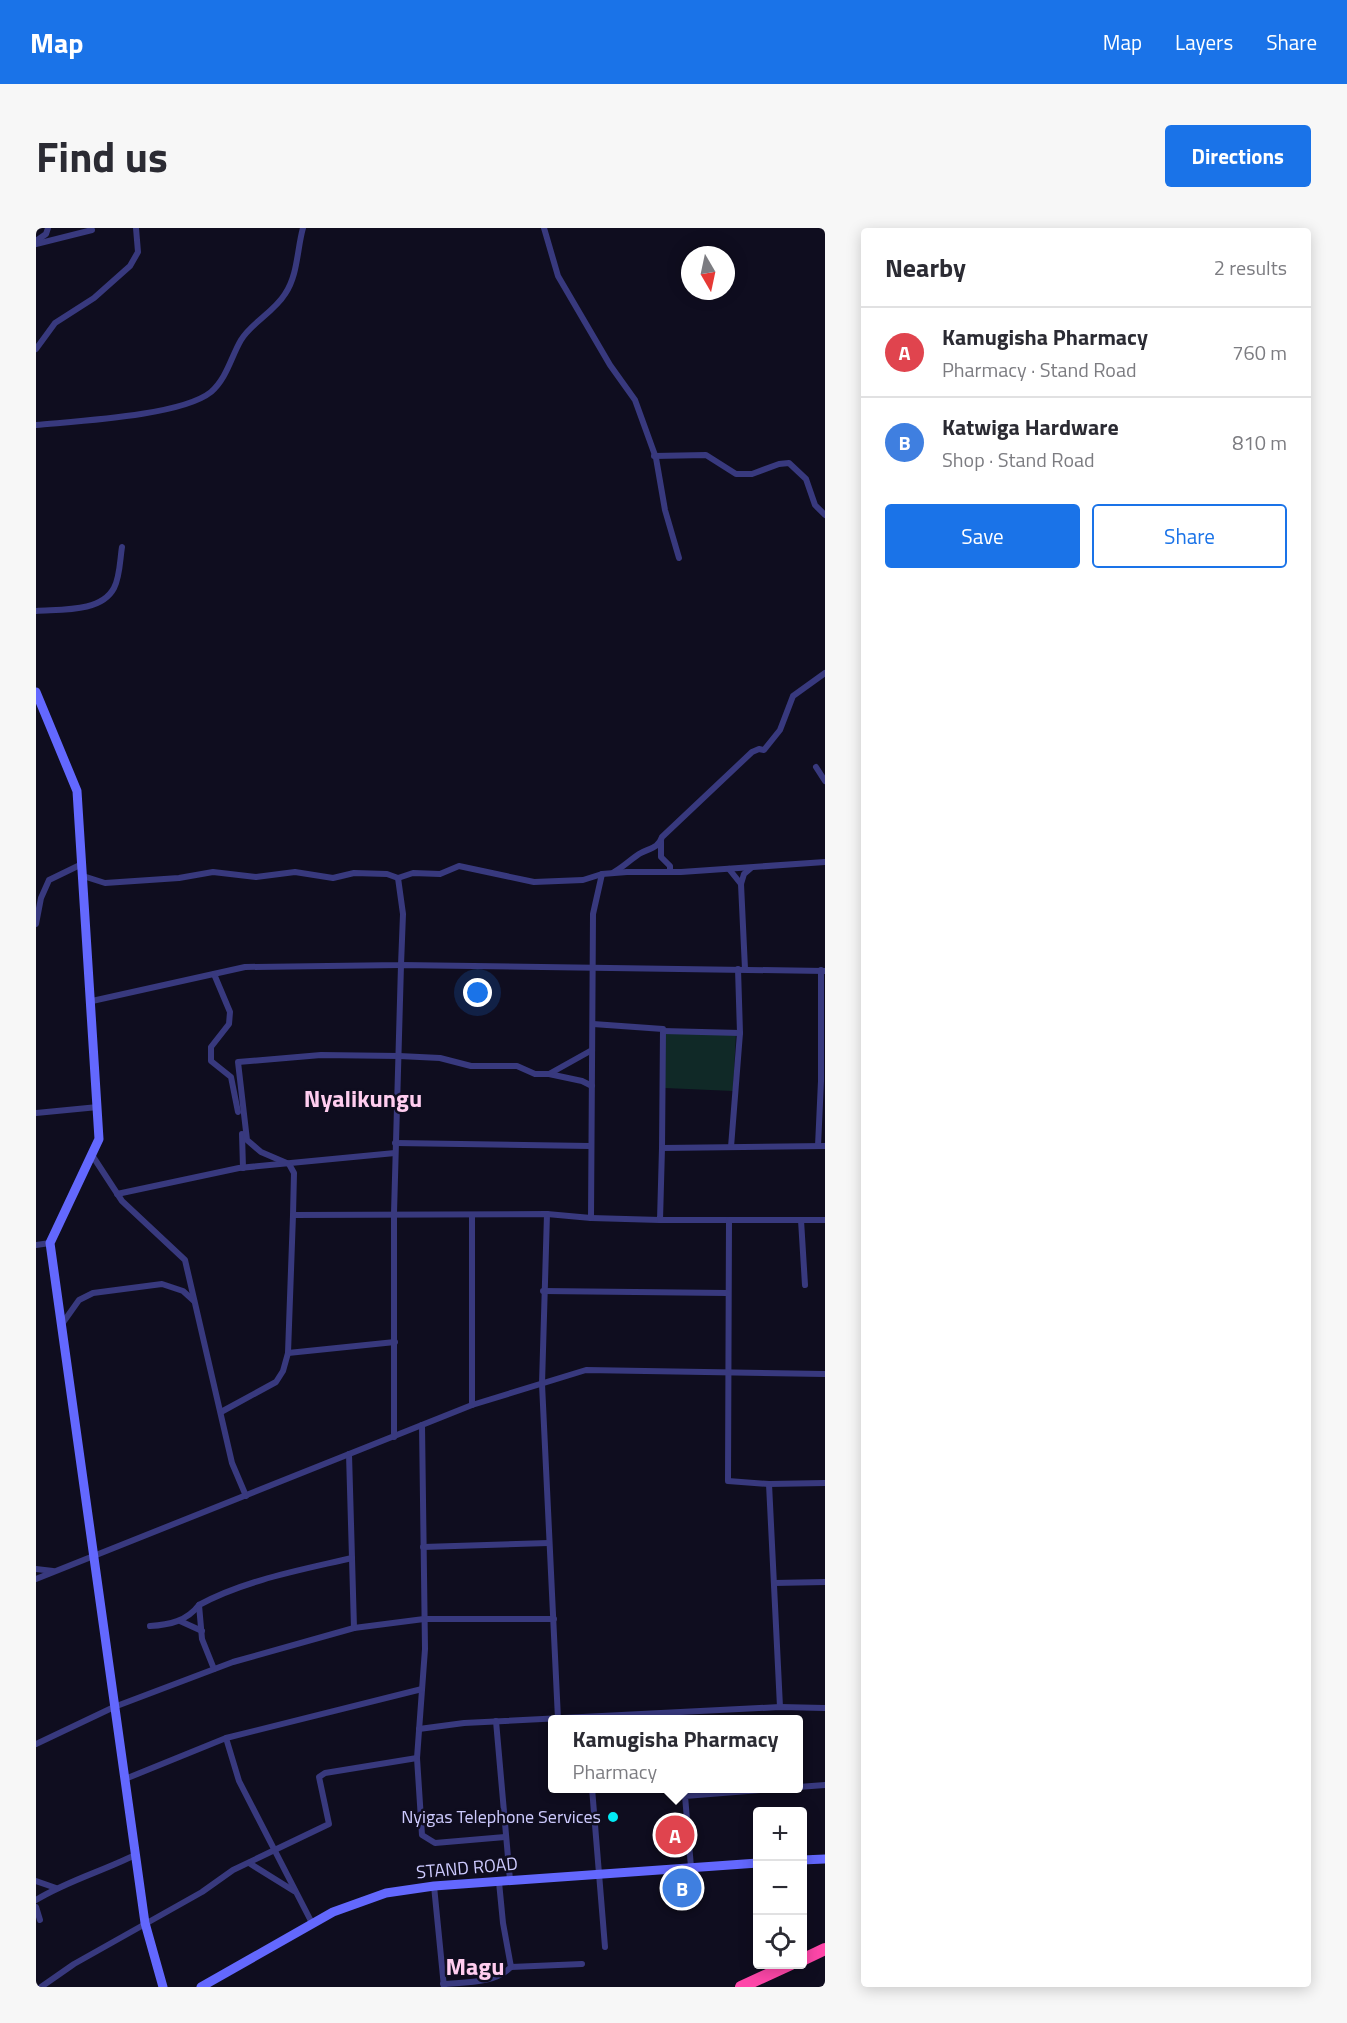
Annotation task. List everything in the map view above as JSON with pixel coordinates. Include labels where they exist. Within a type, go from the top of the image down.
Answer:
[{"type":"highway","points":[[807,1958],[825,1949]]},
{"type":"highway","points":[[741,1987],[782,1969]]},
{"type":"street","points":[[36,242],[46,234],[48,228]]},
{"type":"street","points":[[36,349],[55,323],[94,297],[130,266],[138,252],[136,228]]},
{"type":"street","points":[[36,425],[97,419],[187,404],[211,392],[230,366],[241,339],[286,293],[297,262],[303,228]]},
{"type":"street","points":[[543,228],[558,276],[610,365],[635,400],[654,456],[665,510],[679,558]]},
{"type":"street","points":[[36,242],[92,230]]},
{"type":"street","points":[[654,456],[706,455],[736,474],[752,474],[779,464],[789,463],[806,479],[815,505],[825,515]]},
{"type":"street","points":[[36,611],[84,607],[102,601],[114,588],[122,547]]},
{"type":"street","points":[[610,873],[629,864],[638,855],[654,849],[752,752],[759,748],[764,750],[770,745],[780,730],[793,696],[825,673]]},
{"type":"street","points":[[36,692],[77,791],[99,1139],[50,1243],[145,1923],[163,1987]]},
{"type":"street","points":[[816,767],[825,781]]},
{"type":"street","points":[[661,840],[661,857],[670,866],[670,872]]},
{"type":"street","points":[[83,876],[105,883],[179,878],[213,872],[256,877],[295,872],[333,878],[354,873],[387,874],[398,878],[413,873],[440,874],[459,866],[534,882],[583,880],[610,873],[729,869],[825,862]]},
{"type":"street","points":[[36,924],[40,898],[49,880],[82,864]]},
{"type":"street","points":[[731,1147],[740,1033],[741,884],[744,874],[751,867]]},
{"type":"street","points":[[729,869],[741,884]]},
{"type":"street","points":[[591,1218],[593,914],[602,874]]},
{"type":"street","points":[[394,1437],[395,1143],[403,914],[398,878]]},
{"type":"street","points":[[92,1001],[245,967],[402,965],[823,970],[821,1146],[662,1148]]},
{"type":"street","points":[[214,974],[231,1012],[229,1024],[210,1047],[211,1060],[231,1077],[242,1136],[243,1168]]},
{"type":"street","points":[[593,1024],[663,1029],[663,1031],[740,1033]]},
{"type":"street","points":[[660,1220],[663,1031]]},
{"type":"street","points":[[549,1074],[592,1050]]},
{"type":"street","points":[[220,1412],[276,1382],[283,1371],[288,1353],[294,1173],[289,1164],[261,1152],[247,1140],[238,1062],[327,1055],[440,1058],[471,1066],[517,1066],[535,1074],[549,1074],[582,1081],[592,1086]]},
{"type":"street","points":[[36,1113],[98,1107]]},
{"type":"street","points":[[395,1143],[590,1146]]},
{"type":"street","points":[[117,1194],[243,1168],[395,1153]]},
{"type":"street","points":[[92,1155],[117,1194],[185,1260],[232,1463],[246,1496]]},
{"type":"street","points":[[293,1215],[547,1214],[660,1220],[825,1220]]},
{"type":"street","points":[[547,1214],[542,1384],[558,1715]]},
{"type":"street","points":[[472,1215],[472,1405]]},
{"type":"street","points":[[729,1220],[728,1481],[769,1484],[825,1483]]},
{"type":"street","points":[[801,1220],[805,1285]]},
{"type":"street","points":[[36,1245],[50,1243]]},
{"type":"street","points":[[62,1324],[79,1300],[93,1293],[162,1284],[183,1291],[194,1301]]},
{"type":"street","points":[[543,1291],[727,1293]]},
{"type":"street","points":[[288,1353],[395,1342]]},
{"type":"street","points":[[36,1579],[472,1405],[586,1370],[825,1374]]},
{"type":"street","points":[[422,1425],[424,1619],[417,1758],[422,1835],[435,1843],[505,1837]]},
{"type":"street","points":[[350,1454],[354,1629]]},
{"type":"street","points":[[769,1484],[780,1707]]},
{"type":"street","points":[[423,1546],[549,1543]]},
{"type":"street","points":[[150,1626],[168,1625],[192,1614],[199,1605],[214,1597],[293,1572],[352,1558]]},
{"type":"street","points":[[36,1569],[57,1571]]},
{"type":"street","points":[[774,1583],[825,1582]]},
{"type":"street","points":[[199,1605],[202,1631],[214,1669]]},
{"type":"street","points":[[38,1740],[114,1707],[214,1669],[354,1629],[424,1619],[554,1619]]},
{"type":"street","points":[[179,1620],[202,1631]]},
{"type":"street","points":[[125,1779],[226,1738],[422,1689]]},
{"type":"street","points":[[690,1715],[780,1707],[825,1708]]},
{"type":"street","points":[[419,1729],[496,1721],[548,1719]]},
{"type":"street","points":[[496,1721],[510,1880]]},
{"type":"street","points":[[226,1738],[239,1781],[312,1923]]},
{"type":"street","points":[[41,1987],[249,1863],[329,1824],[319,1777],[325,1773],[417,1758]]},
{"type":"street","points":[[803,1787],[825,1785]]},
{"type":"street","points":[[592,1793],[605,1947]]},
{"type":"street","points":[[685,1793],[692,1867]]},
{"type":"street","points":[[685,1796],[722,1793]]},
{"type":"street","points":[[36,1900],[56,1888],[103,1871],[135,1855]]},
{"type":"street","points":[[807,1860],[825,1859]]},
{"type":"street","points":[[249,1863],[295,1892]]},
{"type":"street","name":"STAND ROAD","points":[[201,1987],[333,1912],[386,1893],[434,1886],[753,1863]]},
{"type":"street","points":[[36,1881],[56,1888]]},
{"type":"street","points":[[499,1882],[502,1923],[511,1967]]},
{"type":"street","points":[[434,1886],[444,1985],[485,1980],[503,1975],[511,1967],[582,1964]]},
{"type":"street","points":[[36,1907],[40,1920]]},
{"type":"green space","points":[[663,1031],[736,1034],[733,1091],[665,1088]]},
{"type":"place","name":"Nyigas Telephone Services","points":[[613,1817]]},
{"type":"place","name":"Kamugisha Pharmacy","points":[[675,1835]]},
{"type":"place","name":"Katwiga Hardware","points":[[682,1888]]},
{"type":"district","name":"Nyalikungu","points":[[363,1099]]},
{"type":"district","name":"Magu","points":[[475,1967]]}]
